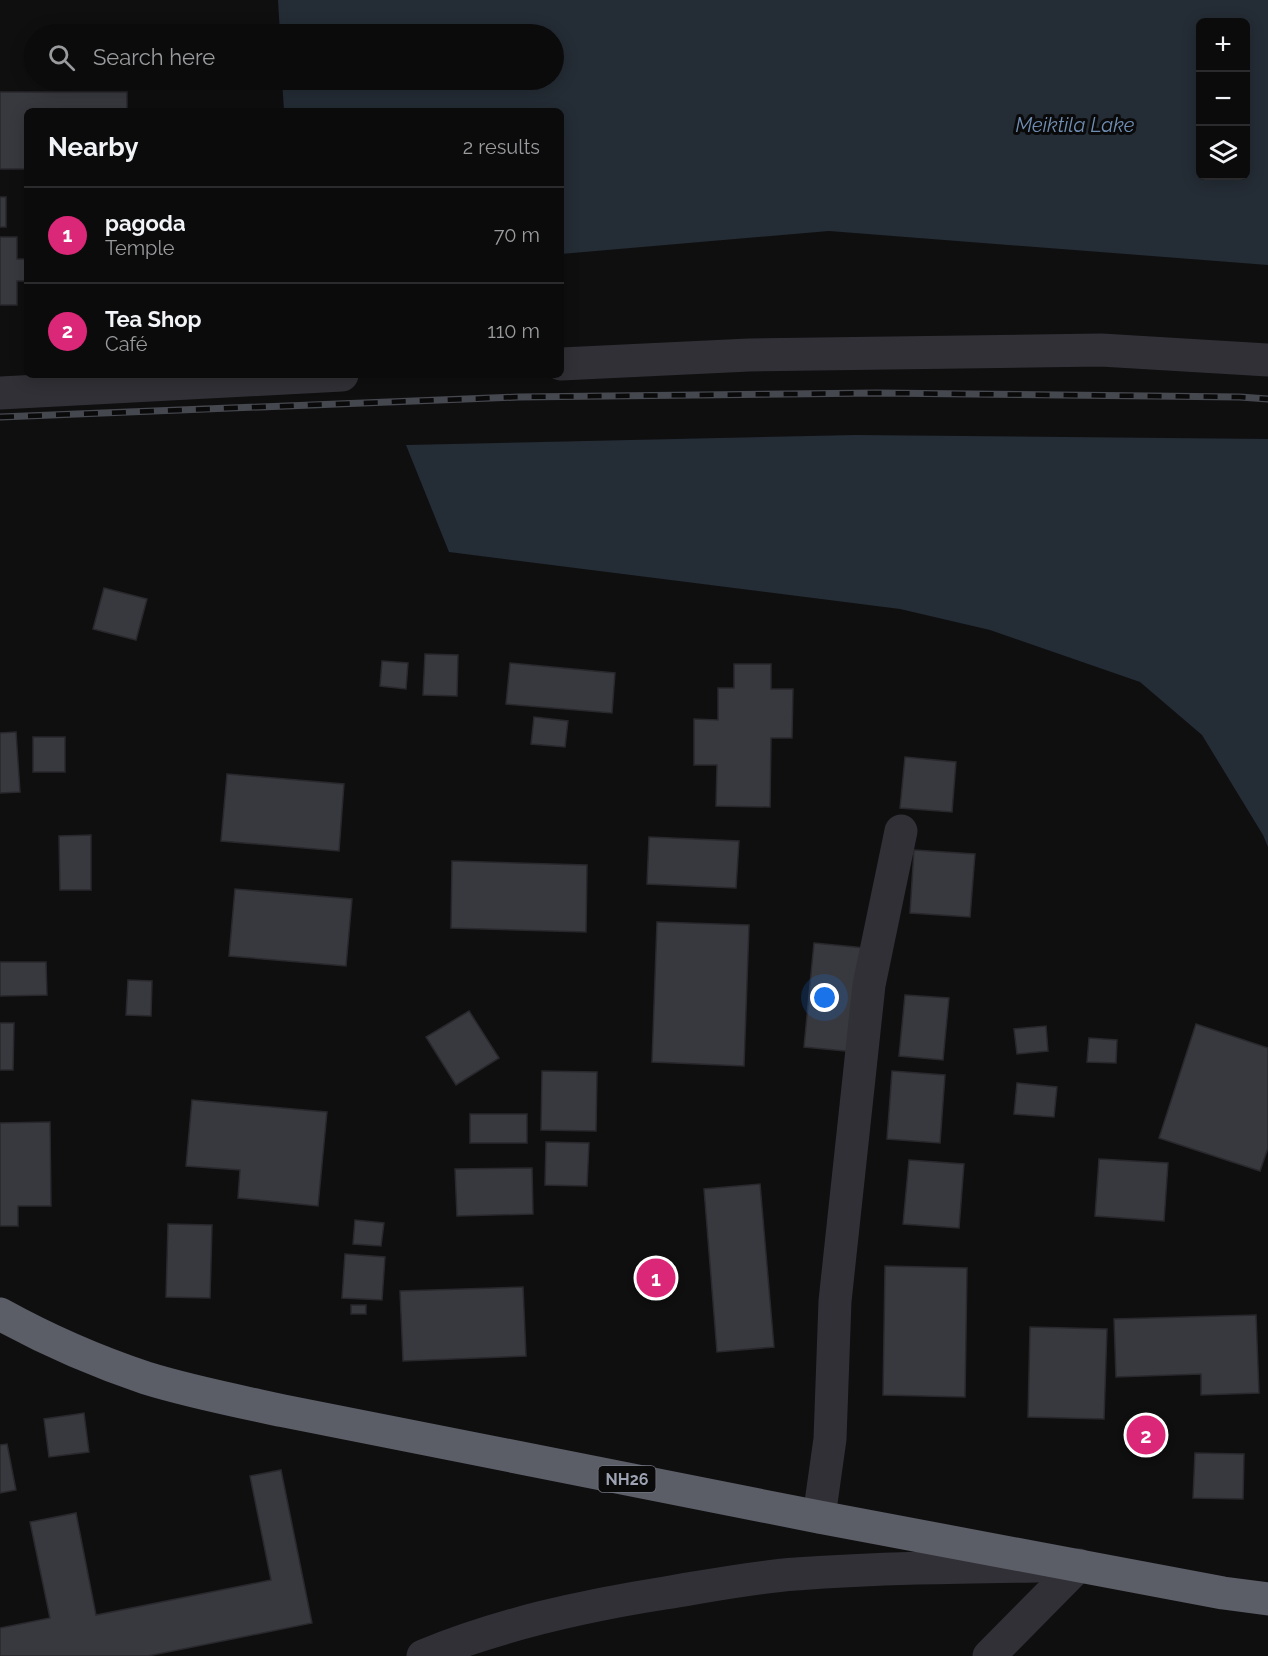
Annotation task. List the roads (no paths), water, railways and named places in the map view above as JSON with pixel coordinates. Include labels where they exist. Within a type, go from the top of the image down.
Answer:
[{"type":"highway","name":"NH26","points":[[0,1314],[36,1334],[94,1360],[196,1391],[284,1411],[819,1517],[1223,1593],[1268,1599]]},
{"type":"street","points":[[564,364],[748,355],[1101,350],[1268,360]]},
{"type":"street","points":[[0,393],[285,378]]},
{"type":"street","points":[[819,1517],[830,1439],[836,1301],[869,985],[901,831]]},
{"type":"street","points":[[423,1656],[501,1627],[577,1608],[794,1574],[917,1568],[1080,1565]]},
{"type":"street","points":[[989,1656],[1080,1565]]},
{"type":"water","name":"Meiktila Lake","points":[[278,0],[1268,0],[1268,265],[829,231],[564,254],[564,108],[284,108],[283,90],[564,90],[564,24],[279,24]]},
{"type":"water","points":[[855,435],[1268,439],[1268,847],[1202,735],[1140,682],[990,630],[900,609],[449,552],[406,445]]},
{"type":"railway","points":[[0,417],[518,397],[877,393],[1268,399]]},
{"type":"place","name":"pagoda","points":[[656,1278]]},
{"type":"place","name":"Tea Shop","points":[[1146,1435]]}]
